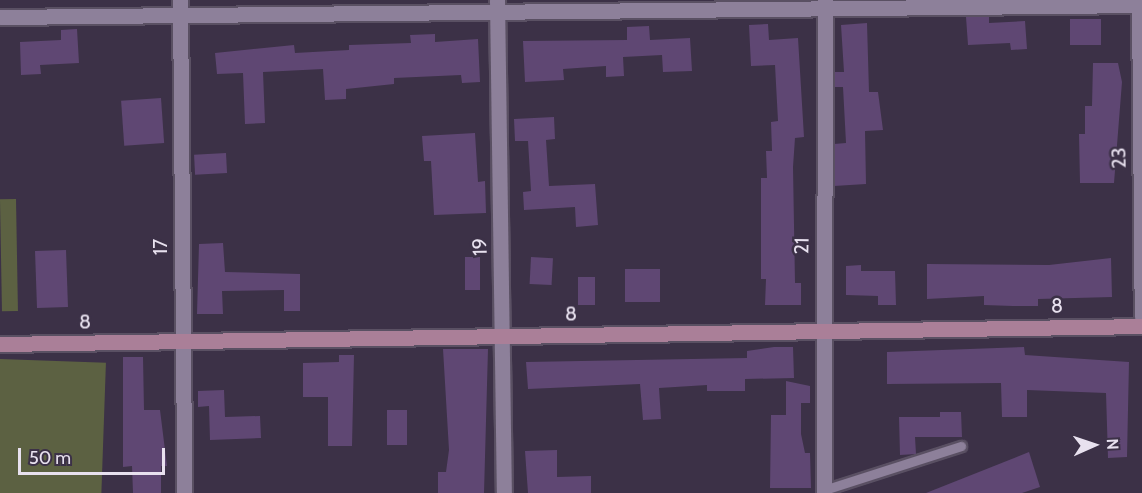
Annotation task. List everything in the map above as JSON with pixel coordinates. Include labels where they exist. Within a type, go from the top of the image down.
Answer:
[{"type":"street","name":"21","points":[[824,492],[822,331],[826,3]]},
{"type":"street","points":[[0,17],[181,8],[1140,3]]},
{"type":"street","name":"23","points":[[1140,3],[1142,316]]},
{"type":"street","name":"19","points":[[497,6],[504,493]]},
{"type":"street","name":"17","points":[[181,8],[181,341],[184,493]]},
{"type":"street","name":"8","points":[[0,344],[1142,326]]},
{"type":"lane","points":[[824,492],[961,446]]},
{"type":"green space","points":[[0,199],[16,199],[18,311],[2,311]]},
{"type":"green space","points":[[0,359],[106,363],[101,493],[0,493]]},
{"type":"building","points":[[989,16],[989,23],[1025,21],[1027,49],[1011,50],[1010,43],[968,45],[966,17]]},
{"type":"building","points":[[1070,19],[1101,19],[1101,45],[1070,45]]},
{"type":"building","points":[[867,23],[869,92],[878,92],[883,130],[865,131],[866,184],[834,186],[834,144],[846,143],[843,87],[835,87],[835,72],[844,72],[841,25]]},
{"type":"building","points":[[768,24],[769,40],[798,38],[804,137],[795,138],[793,167],[795,283],[801,283],[801,305],[765,305],[766,279],[761,279],[761,178],[767,178],[766,151],[772,151],[771,122],[778,121],[775,65],[751,66],[749,25]]},
{"type":"building","points":[[649,26],[650,40],[690,38],[692,71],[663,72],[662,55],[623,57],[624,76],[606,77],[606,66],[563,69],[564,80],[525,82],[523,41],[627,40],[627,27]]},
{"type":"building","points":[[77,29],[79,63],[40,65],[41,74],[21,75],[20,42],[61,40],[61,30]]},
{"type":"building","points":[[435,34],[435,42],[478,39],[480,82],[462,83],[461,75],[394,78],[394,84],[346,89],[346,99],[325,100],[323,69],[263,72],[265,123],[245,124],[243,73],[217,74],[215,53],[294,45],[295,53],[349,50],[349,45],[411,43],[410,35]]},
{"type":"building","points":[[1093,63],[1118,63],[1122,82],[1114,183],[1080,183],[1079,134],[1085,134],[1085,106],[1092,106]]},
{"type":"building","points":[[161,98],[164,143],[124,146],[121,101]]},
{"type":"building","points":[[554,117],[555,139],[546,140],[549,186],[595,184],[598,225],[576,227],[575,207],[524,210],[523,192],[531,191],[528,141],[515,141],[514,119]]},
{"type":"building","points":[[475,133],[478,182],[485,181],[486,213],[434,215],[431,161],[424,161],[422,136]]},
{"type":"building","points":[[226,153],[227,173],[195,175],[194,155]]},
{"type":"building","points":[[223,243],[225,272],[300,274],[300,311],[284,311],[284,290],[222,291],[223,314],[197,314],[199,244]]},
{"type":"building","points":[[66,250],[68,307],[37,308],[35,251]]},
{"type":"building","points":[[465,257],[480,257],[480,290],[465,290]]},
{"type":"building","points":[[531,257],[553,258],[552,285],[530,284]]},
{"type":"building","points":[[1111,258],[1112,297],[1038,299],[1038,306],[984,305],[984,296],[927,299],[927,264],[1049,265]]},
{"type":"building","points":[[861,265],[861,271],[895,271],[896,305],[878,305],[878,296],[846,295],[846,266]]},
{"type":"building","points":[[625,269],[660,269],[660,302],[625,302]]},
{"type":"building","points":[[578,277],[595,277],[595,305],[578,305]]},
{"type":"building","points":[[793,347],[794,378],[745,379],[745,391],[707,391],[707,385],[659,388],[661,419],[643,420],[640,384],[528,389],[526,362],[747,358],[747,351]]},
{"type":"building","points":[[1024,347],[1025,355],[1129,362],[1127,457],[1108,458],[1106,393],[1027,390],[1027,417],[1002,417],[1001,383],[887,384],[887,352]]},
{"type":"building","points":[[443,349],[488,349],[484,493],[438,493],[438,472],[446,472],[449,450]]},
{"type":"building","points":[[339,355],[354,355],[352,446],[328,446],[328,397],[303,397],[303,363],[339,362]]},
{"type":"building","points":[[123,357],[143,357],[144,410],[160,410],[167,466],[161,466],[161,493],[133,493],[132,466],[123,467]]},
{"type":"building","points":[[786,381],[810,386],[810,403],[801,403],[801,434],[805,453],[810,453],[811,488],[770,488],[771,415],[786,415]]},
{"type":"building","points":[[224,390],[225,417],[260,416],[261,438],[210,440],[209,406],[198,407],[198,391]]},
{"type":"building","points":[[387,410],[407,410],[407,445],[387,445]]},
{"type":"building","points":[[940,412],[961,412],[962,437],[915,437],[916,454],[900,455],[899,417],[940,417]]},
{"type":"building","points":[[557,450],[557,477],[591,476],[591,493],[528,493],[525,451]]},
{"type":"building","points":[[1029,452],[1040,487],[1022,493],[926,493]]}]
